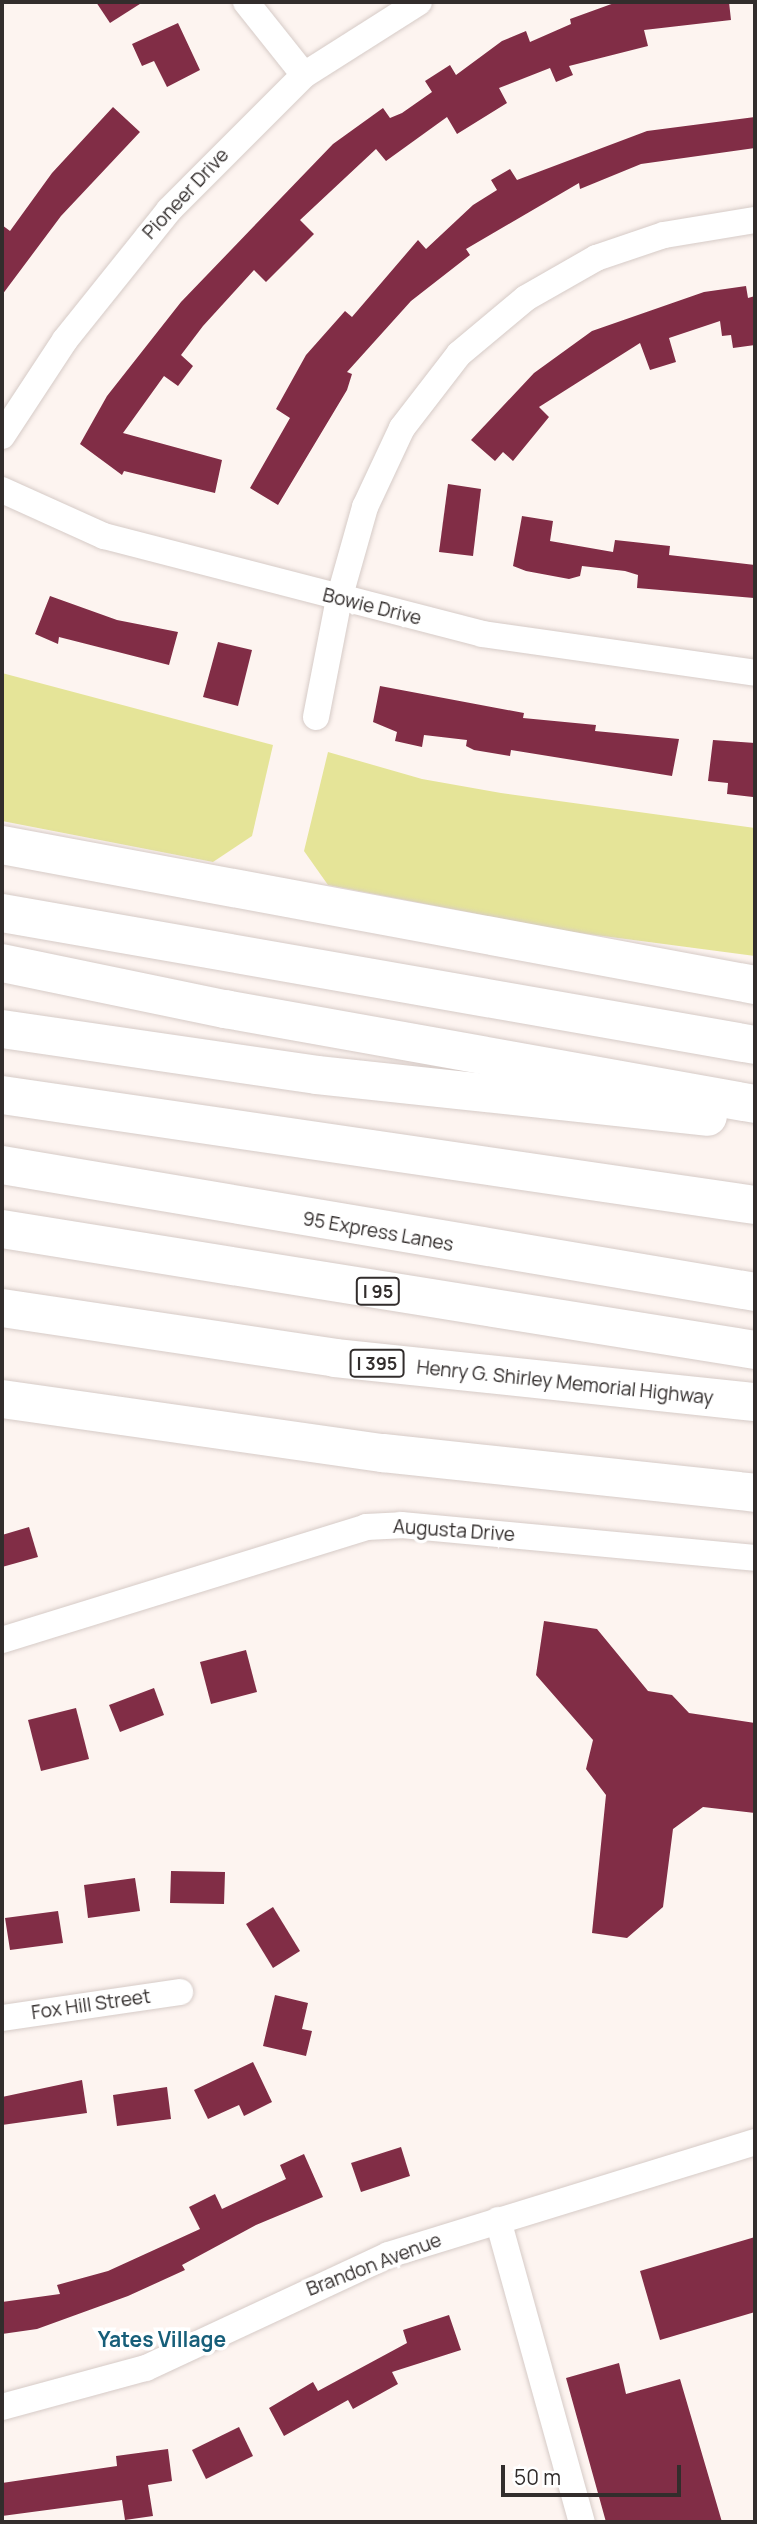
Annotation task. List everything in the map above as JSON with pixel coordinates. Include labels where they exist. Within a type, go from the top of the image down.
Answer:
[{"type":"highway","points":[[2,845],[755,985]]},
{"type":"highway","points":[[2,913],[755,1045]]},
{"type":"highway","points":[[2,964],[755,1104]]},
{"type":"highway","points":[[2,1029],[317,1075],[755,1121]]},
{"type":"highway","points":[[2,1095],[214,1129],[755,1206]]},
{"type":"highway","name":"95 Express Lanes","points":[[2,1165],[538,1259],[755,1292]]},
{"type":"highway","name":"I 95","points":[[2,1229],[755,1350]]},
{"type":"highway","points":[[538,1259],[755,1277]]},
{"type":"highway","name":"Henry G. Shirley Memorial Highway","points":[[2,1308],[335,1358],[755,1402]]},
{"type":"highway","points":[[2,1399],[383,1453],[755,1493]]},
{"type":"street","points":[[246,2],[304,75]]},
{"type":"street","name":"Pioneer Drive","points":[[2,436],[126,258],[304,75],[419,2]]},
{"type":"street","points":[[316,718],[339,599],[381,468],[431,386],[476,338],[526,298],[596,258],[664,235],[755,220]]},
{"type":"street","name":"Bowie Drive","points":[[2,491],[104,536],[339,599],[563,649],[755,673]]},
{"type":"street","name":"Augusta Drive","points":[[2,1640],[188,1584],[337,1533],[401,1525],[755,1558]]},
{"type":"street","name":"Fox Hill Street","points":[[2,2018],[180,1992]]},
{"type":"street","name":"Brandon Avenue","points":[[2,2407],[146,2368],[319,2284],[498,2220],[755,2142]]},
{"type":"street","points":[[498,2220],[582,2522]]},
{"type":"shaded area","points":[[2,673],[273,745],[252,836],[213,862],[2,821]]},
{"type":"shaded area","points":[[328,752],[422,779],[501,793],[755,828],[755,956],[565,931],[328,885],[304,851]]},
{"type":"building","points":[[96,2],[143,2],[110,23]]},
{"type":"building","points":[[617,2],[729,2],[731,20],[644,30],[648,46],[569,66],[573,75],[556,82],[550,68],[499,88],[507,103],[457,134],[447,117],[386,161],[376,149],[300,220],[314,234],[266,282],[254,270],[203,326],[181,355],[193,366],[178,386],[164,376],[123,433],[222,460],[215,493],[124,471],[122,475],[80,444],[107,396],[181,302],[333,144],[383,108],[390,118],[402,113],[432,92],[425,81],[450,65],[456,75],[502,41],[526,31],[530,42],[571,24],[570,19]]},
{"type":"building","points":[[178,23],[200,70],[167,87],[154,61],[142,66],[132,44]]},
{"type":"building","points":[[113,107],[140,132],[61,216],[2,295],[2,225],[10,231],[52,173]]},
{"type":"building","points":[[755,117],[755,148],[641,164],[580,189],[579,183],[466,249],[470,255],[411,301],[347,372],[352,374],[347,390],[278,505],[250,488],[290,418],[276,409],[306,355],[345,311],[352,317],[418,240],[426,249],[473,205],[497,190],[491,180],[510,169],[517,180],[647,131]]},
{"type":"building","points":[[746,286],[748,298],[755,296],[755,345],[733,348],[731,335],[722,336],[720,321],[669,338],[676,362],[650,370],[640,343],[539,407],[549,417],[513,461],[503,452],[495,461],[471,440],[534,373],[592,331],[704,292]]},
{"type":"building","points":[[448,484],[481,489],[473,556],[439,552]]},
{"type":"building","points":[[522,516],[553,521],[550,541],[613,552],[615,540],[670,546],[669,555],[755,565],[754,598],[637,588],[638,575],[625,571],[582,566],[580,576],[569,579],[526,571],[513,566]]},
{"type":"building","points":[[50,596],[117,620],[178,632],[169,665],[59,637],[58,644],[35,634]]},
{"type":"building","points":[[218,642],[252,650],[238,706],[203,697]]},
{"type":"building","points":[[380,686],[524,713],[523,718],[596,725],[595,731],[679,739],[672,776],[511,750],[510,756],[474,750],[466,746],[467,740],[424,735],[422,747],[395,741],[397,732],[373,722]]},
{"type":"building","points":[[713,740],[755,743],[753,797],[727,794],[728,783],[708,781]]},
{"type":"building","points":[[29,1527],[38,1557],[2,1567],[2,1535]]},
{"type":"building","points":[[544,1621],[597,1629],[648,1691],[672,1695],[689,1713],[755,1723],[755,1813],[703,1807],[673,1829],[663,1907],[627,1938],[592,1933],[606,1795],[586,1769],[593,1740],[536,1675]]},
{"type":"building","points":[[246,1650],[257,1692],[211,1704],[200,1662]]},
{"type":"building","points":[[154,1688],[164,1715],[120,1732],[109,1705]]},
{"type":"building","points":[[76,1708],[89,1759],[41,1771],[28,1720]]},
{"type":"building","points":[[171,1871],[225,1872],[224,1904],[170,1903]]},
{"type":"building","points":[[135,1878],[140,1911],[88,1918],[84,1885]]},
{"type":"building","points":[[273,1907],[300,1951],[273,1968],[246,1924]]},
{"type":"building","points":[[58,1911],[63,1943],[10,1950],[5,1918]]},
{"type":"building","points":[[275,1995],[308,2003],[302,2029],[312,2031],[306,2056],[263,2046]]},
{"type":"building","points":[[253,2062],[272,2102],[244,2116],[239,2105],[208,2119],[194,2090]]},
{"type":"building","points":[[82,2080],[87,2113],[2,2125],[2,2097]]},
{"type":"building","points":[[167,2087],[171,2119],[117,2126],[113,2095]]},
{"type":"building","points":[[401,2147],[410,2176],[361,2192],[351,2163]]},
{"type":"building","points":[[304,2154],[323,2197],[256,2225],[182,2265],[185,2270],[128,2296],[37,2329],[2,2334],[2,2302],[60,2294],[57,2285],[108,2271],[200,2229],[189,2207],[215,2194],[222,2209],[286,2179],[280,2165]]},
{"type":"building","points":[[755,2237],[755,2312],[660,2340],[640,2271]]},
{"type":"building","points":[[449,2315],[461,2350],[392,2372],[398,2384],[353,2409],[348,2400],[284,2436],[269,2408],[313,2382],[318,2391],[407,2343],[403,2330]]},
{"type":"building","points":[[619,2363],[626,2394],[680,2379],[722,2522],[606,2522],[566,2378]]},
{"type":"building","points":[[239,2427],[253,2456],[206,2479],[192,2450]]},
{"type":"building","points":[[168,2449],[172,2481],[148,2485],[153,2516],[125,2520],[122,2500],[2,2516],[2,2483],[117,2466],[116,2456]]},
{"type":"district","name":"Yates Village","points":[[162,2339]]}]
